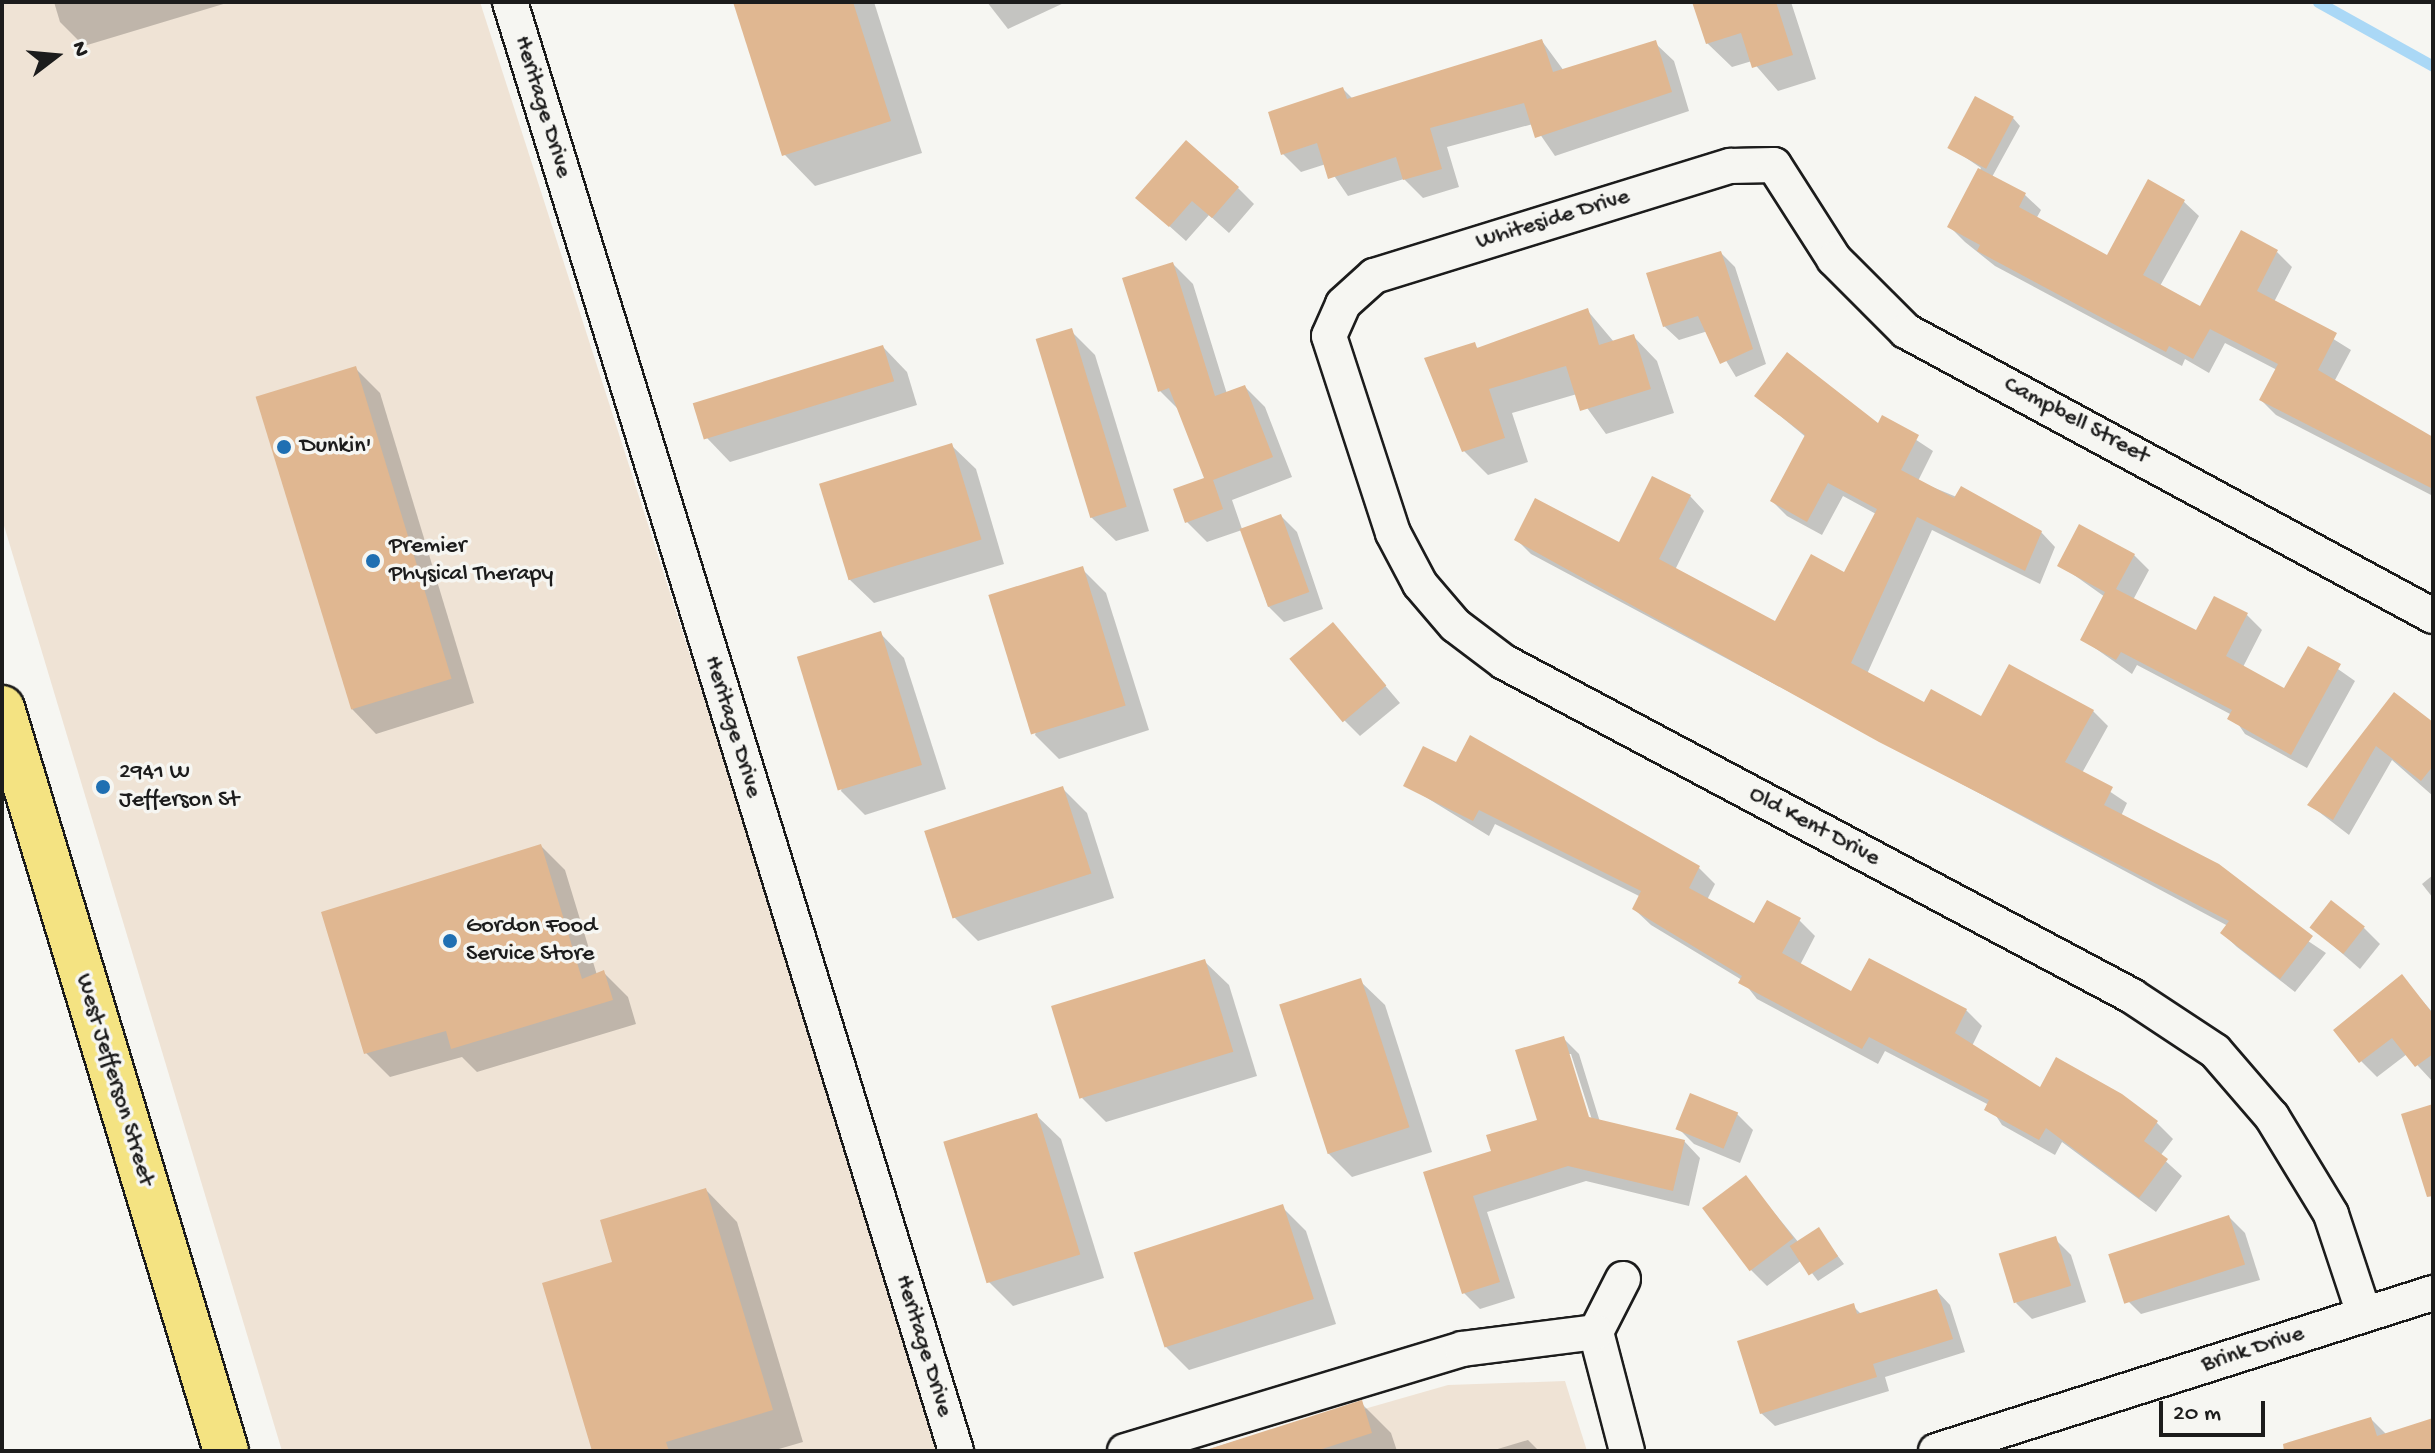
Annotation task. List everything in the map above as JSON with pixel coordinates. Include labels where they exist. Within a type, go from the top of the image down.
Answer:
[{"type":"main road","name":"West Jefferson Street","points":[[2,708],[226,1451]]},
{"type":"street","name":"Heritage Drive","points":[[510,2],[956,1451]]},
{"type":"street","name":"Whiteside Drive","points":[[1343,304],[1374,276],[1730,166],[1774,165]]},
{"type":"street","name":"Campbell Street","points":[[1774,165],[1834,259],[1906,331],[2433,616]]},
{"type":"street","name":"Old Kent Drive","points":[[1343,304],[1329,336],[1393,533],[1420,584],[1455,625],[1504,662],[2132,996],[2215,1051],[2272,1117],[2331,1214],[2364,1314]]},
{"type":"street","points":[[1623,1279],[1596,1332],[1627,1451]]},
{"type":"street","name":"Brink Drive","points":[[1936,1451],[2433,1293]]},
{"type":"street","points":[[1125,1451],[1462,1349],[1596,1332]]},
{"type":"shaded area","points":[[2,2],[480,2],[946,1451],[282,1451],[2,519]]},
{"type":"shaded area","points":[[1565,1381],[1587,1451],[1218,1451],[1448,1385]]},
{"type":"building","points":[[733,2],[853,2],[891,121],[782,156]]},
{"type":"building","points":[[1692,2],[1776,2],[1793,55],[1752,68],[1741,33],[1706,44]]},
{"type":"building","points":[[1542,39],[1553,72],[1656,40],[1672,92],[1535,138],[1524,103],[1430,128],[1442,169],[1403,180],[1396,157],[1328,179],[1317,143],[1281,155],[1268,112],[1343,87],[1347,99]]},
{"type":"building","points":[[1975,96],[2014,117],[1986,169],[1947,148]]},
{"type":"building","points":[[1186,140],[1239,187],[1212,218],[1192,201],[1169,227],[1135,198]]},
{"type":"building","points":[[1978,168],[2026,193],[2019,207],[2107,255],[2148,179],[2185,200],[2143,275],[2200,306],[2241,230],[2278,250],[2257,291],[2337,333],[2318,370],[2433,437],[2433,489],[2259,400],[2278,364],[2210,329],[2193,359],[2169,346],[2166,352],[1977,251],[1980,245],[1947,227]]},
{"type":"building","points":[[1721,251],[1753,349],[1720,364],[1698,316],[1663,327],[1646,273]]},
{"type":"building","points":[[1173,262],[1215,396],[1245,385],[1273,457],[1213,480],[1223,509],[1185,523],[1173,489],[1204,478],[1169,388],[1158,392],[1122,278]]},
{"type":"building","points":[[1588,308],[1599,345],[1634,334],[1651,389],[1580,411],[1566,366],[1489,389],[1505,438],[1462,452],[1424,358],[1475,342],[1477,348]]},
{"type":"building","points":[[1072,328],[1127,507],[1090,518],[1036,339]]},
{"type":"building","points":[[883,345],[894,381],[704,440],[693,403]]},
{"type":"building","points":[[1787,352],[1878,423],[1882,415],[1919,435],[1901,470],[1954,498],[1961,486],[2042,531],[2025,571],[1917,517],[1851,663],[1924,702],[1931,689],[1981,716],[2009,664],[2094,710],[2065,762],[2113,787],[2104,805],[2219,864],[2313,936],[2280,979],[2220,933],[2229,921],[1879,742],[1514,540],[1535,498],[1619,542],[1652,476],[1691,495],[1659,559],[1775,621],[1811,554],[1844,572],[1877,509],[1828,483],[1807,522],[1770,501],[1805,435],[1754,396]]},
{"type":"building","points":[[356,366],[452,679],[351,709],[256,397]]},
{"type":"building","points":[[952,443],[982,540],[849,580],[819,484]]},
{"type":"building","points":[[1281,514],[1309,592],[1268,607],[1240,529]]},
{"type":"building","points":[[2079,524],[2135,554],[2116,589],[2196,630],[2214,596],[2248,613],[2226,656],[2284,688],[2308,646],[2341,664],[2291,755],[2227,719],[2232,710],[2121,652],[2116,660],[2080,640],[2105,592],[2057,566]]},
{"type":"building","points":[[1083,566],[1126,706],[1031,735],[988,595]]},
{"type":"building","points":[[1333,622],[1386,686],[1343,722],[1289,659]]},
{"type":"building","points":[[881,631],[922,765],[838,791],[797,657]]},
{"type":"building","points":[[2394,692],[2433,722],[2433,766],[2421,781],[2376,746],[2333,820],[2307,805]]},
{"type":"building","points":[[1470,735],[1700,866],[1689,888],[1754,923],[1767,900],[1801,918],[1782,953],[1851,991],[1869,958],[1967,1009],[1955,1033],[2040,1087],[2056,1057],[2122,1094],[2158,1121],[2144,1141],[2168,1159],[2139,1198],[2046,1128],[2039,1140],[1984,1110],[1989,1100],[1869,1037],[1862,1049],[1738,983],[1742,976],[1632,909],[1641,891],[1479,810],[1473,821],[1403,786],[1423,746],[1456,762]]},
{"type":"building","points":[[1063,786],[1091,873],[953,919],[924,831]]},
{"type":"building","name":"Gordon Food Service Store","points":[[541,844],[582,979],[604,970],[613,1000],[451,1049],[446,1031],[364,1054],[321,912]]},
{"type":"building","points":[[2331,900],[2365,926],[2343,954],[2309,928]]},
{"type":"building","points":[[1205,959],[1233,1052],[1079,1099],[1051,1006]]},
{"type":"building","points":[[2402,974],[2433,1014],[2433,1054],[2415,1067],[2392,1038],[2359,1063],[2333,1030]]},
{"type":"building","points":[[1361,978],[1410,1127],[1328,1154],[1279,1005]]},
{"type":"building","points":[[1564,1036],[1589,1117],[1685,1140],[1673,1191],[1568,1166],[1473,1196],[1500,1282],[1462,1294],[1423,1172],[1491,1151],[1486,1135],[1537,1120],[1515,1050]]},
{"type":"building","points":[[1690,1093],[1738,1112],[1724,1149],[1675,1129]]},
{"type":"building","points":[[2433,1104],[2433,1196],[2427,1197],[2401,1114]]},
{"type":"building","points":[[1037,1113],[1080,1255],[987,1283],[943,1142]]},
{"type":"building","points":[[1746,1175],[1794,1238],[1750,1271],[1702,1208]]},
{"type":"building","points":[[706,1188],[773,1410],[666,1442],[669,1451],[592,1451],[542,1283],[612,1262],[600,1220]]},
{"type":"building","points":[[1283,1204],[1314,1299],[1165,1348],[1134,1253]]},
{"type":"building","points":[[2229,1215],[2245,1264],[2124,1304],[2108,1254]]},
{"type":"building","points":[[1819,1227],[1838,1256],[1809,1275],[1790,1246]]},
{"type":"building","points":[[2056,1236],[2071,1286],[2014,1303],[1999,1254]]},
{"type":"building","points":[[1937,1289],[1953,1339],[1873,1364],[1877,1377],[1760,1414],[1737,1341],[1854,1303],[1857,1314]]},
{"type":"building","points":[[1362,1400],[1372,1433],[1316,1451],[1203,1451]]},
{"type":"building","points":[[2371,1417],[2377,1436],[2433,1418],[2433,1451],[2284,1451],[2283,1444]]},
{"type":"waterway","points":[[2318,2],[2433,66]]},
{"type":"place","name":"Dunkin'","points":[[284,447]]},
{"type":"place","name":"Premier Physical Therapy","points":[[373,561]]},
{"type":"place","name":"2941 W Jefferson St","points":[[103,787]]},
{"type":"place","name":"Gordon Food Service Store","points":[[450,941]]}]
